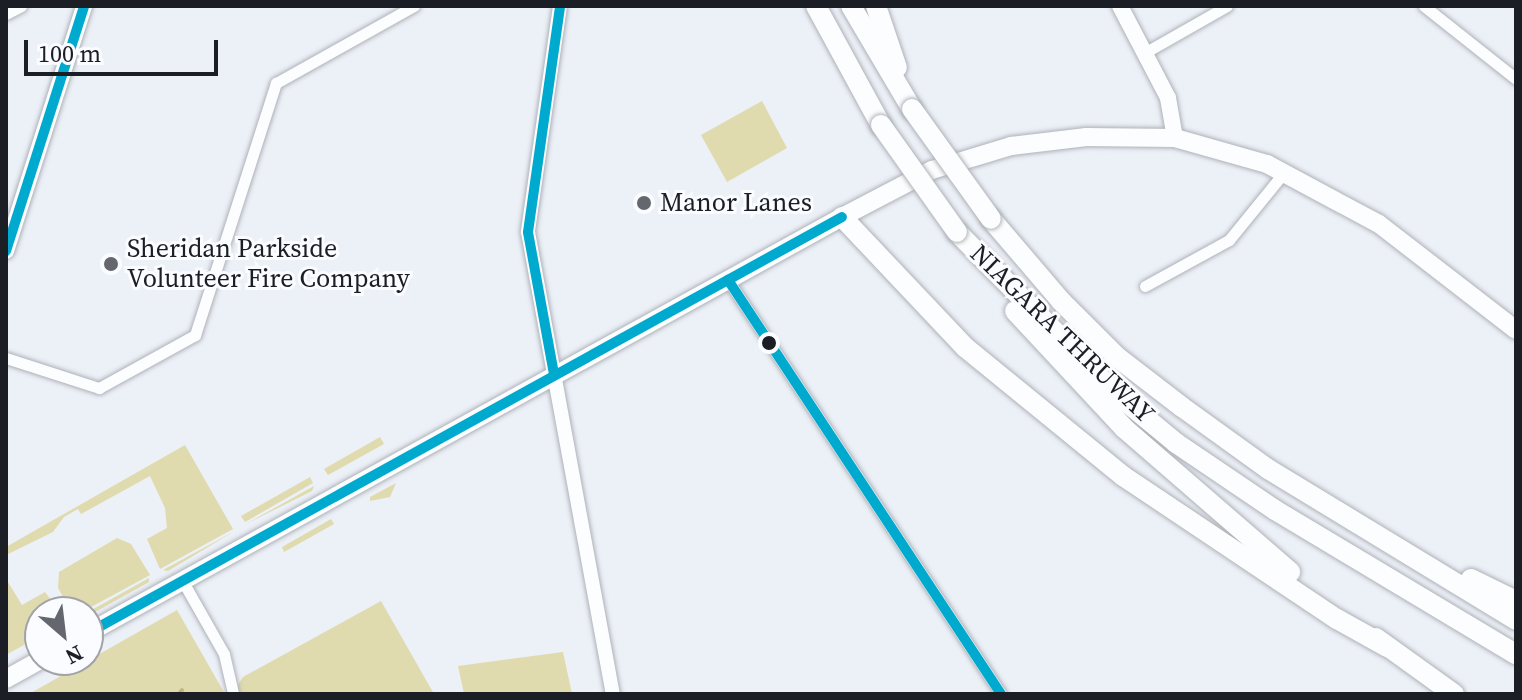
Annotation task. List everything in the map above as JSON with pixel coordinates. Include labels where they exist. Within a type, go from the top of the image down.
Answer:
[{"type":"highway","name":"NIAGARA THRUWAY","points":[[816,6],[881,125],[957,232],[1113,391],[1176,443],[1275,510],[1516,654]]},
{"type":"highway","name":"NIAGARA THRUWAY","points":[[851,6],[912,109],[991,219],[1117,357],[1268,469],[1516,620]]},
{"type":"highway","points":[[876,6],[912,109]]},
{"type":"highway","points":[[842,217],[966,348],[1123,476],[1337,619],[1387,647]]},
{"type":"highway","points":[[957,232],[997,290],[1124,428],[1257,548],[1454,694]]},
{"type":"highway","points":[[1357,522],[1516,601]]},
{"type":"main road","points":[[6,251],[84,6]]},
{"type":"main road","points":[[1120,6],[1168,98],[1175,138]]},
{"type":"main road","points":[[104,624],[842,217],[932,170],[985,151],[1061,139],[1175,138],[1285,171],[1379,224],[1516,330]]},
{"type":"main road","points":[[6,679],[24,669]]},
{"type":"street","points":[[6,14],[21,6]]},
{"type":"street","points":[[6,358],[99,388],[195,335],[276,83],[414,6]]},
{"type":"street","points":[[560,6],[528,232],[613,694]]},
{"type":"street","points":[[1146,52],[1227,6]]},
{"type":"street","points":[[1424,6],[1516,79]]},
{"type":"street","points":[[1145,286],[1229,240],[1285,171]]},
{"type":"street","points":[[728,280],[1001,694]]},
{"type":"street","points":[[182,580],[224,654],[233,692]]},
{"type":"shaded area","points":[[762,101],[787,148],[727,182],[701,135]]},
{"type":"shaded area","points":[[380,437],[384,444],[328,475],[324,469]]},
{"type":"shaded area","points":[[185,445],[233,529],[160,569],[147,539],[167,528],[165,508],[150,476],[81,514],[78,509],[64,517],[53,532],[6,555],[6,547]]},
{"type":"shaded area","points":[[310,477],[313,483],[245,522],[241,516]]},
{"type":"shaded area","points":[[396,483],[390,497],[370,501],[370,497]]},
{"type":"shaded area","points":[[314,486],[312,491],[246,524]]},
{"type":"shaded area","points":[[331,519],[334,524],[284,552],[282,547]]},
{"type":"shaded area","points":[[233,532],[168,571],[163,570]]},
{"type":"shaded area","points":[[117,538],[131,544],[150,575],[104,600],[104,596],[63,596],[58,588],[59,572]]},
{"type":"shaded area","points":[[149,578],[149,582],[104,607],[104,603]]},
{"type":"shaded area","points":[[6,579],[24,604],[24,645],[6,655]]},
{"type":"shaded area","points":[[381,601],[434,694],[232,694],[243,677]]},
{"type":"shaded area","points":[[177,610],[225,694],[29,694],[61,676],[104,676],[104,651]]},
{"type":"shaded area","points":[[563,652],[572,694],[464,694],[458,666]]},
{"type":"waterway","points":[[179,694],[182,690]]},
{"type":"transit line","points":[[6,251],[84,6]]},
{"type":"transit line","points":[[554,374],[528,232],[560,6]]},
{"type":"transit line","points":[[104,624],[842,217]]},
{"type":"transit line","points":[[728,280],[1001,694]]},
{"type":"place","name":"Manor Lanes","points":[[644,203]]},
{"type":"place","name":"Sheridan Parkside Volunteer Fire Company","points":[[111,264]]}]
